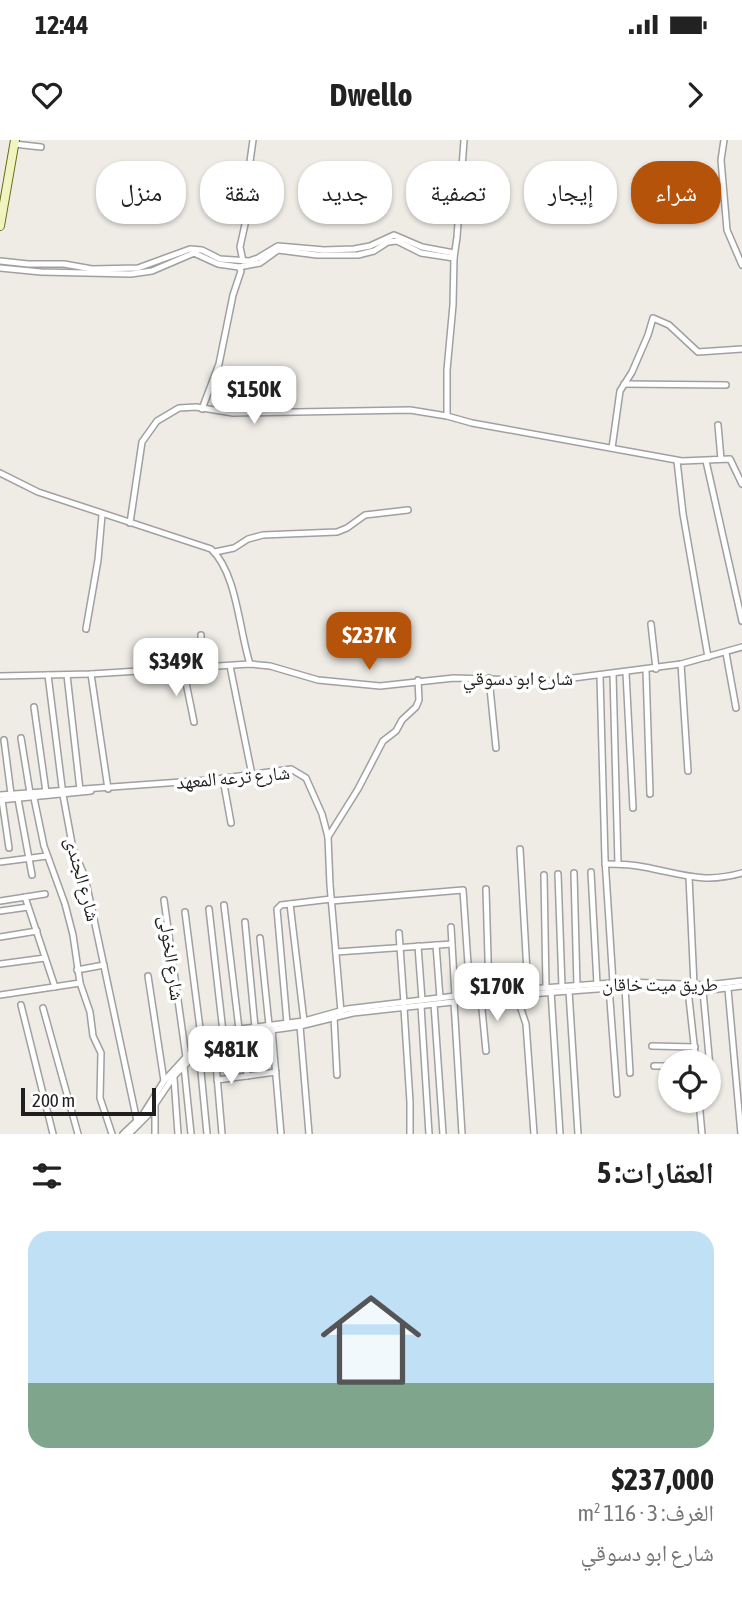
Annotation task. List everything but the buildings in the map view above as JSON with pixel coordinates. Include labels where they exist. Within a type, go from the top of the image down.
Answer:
[{"type":"main road","points":[[0,226],[14,142]]},
{"type":"street","points":[[202,409],[219,364],[233,295],[241,271],[240,247],[247,215],[253,140]]},
{"type":"street","points":[[447,416],[454,256],[464,140]]},
{"type":"street","points":[[724,140],[721,160],[726,230],[742,265]]},
{"type":"street","points":[[14,142],[41,147]]},
{"type":"street","points":[[0,268],[91,274],[145,272],[194,253],[218,264],[260,263],[278,250],[317,255],[358,255],[374,251],[391,241],[401,242],[421,253],[454,256]]},
{"type":"street","points":[[0,261],[92,269],[138,268],[194,249],[241,264]]},
{"type":"street","points":[[612,448],[620,391],[632,372],[653,318],[669,326],[698,352],[742,349]]},
{"type":"street","points":[[624,384],[726,385]]},
{"type":"street","points":[[130,523],[142,442],[158,421],[179,408],[196,407],[233,413],[410,410],[677,460],[732,460],[742,483]]},
{"type":"street","points":[[718,425],[721,459]]},
{"type":"street","points":[[677,460],[683,514],[708,657]]},
{"type":"street","points":[[706,461],[742,621]]},
{"type":"street","points":[[0,473],[37,492],[215,552],[231,579],[250,664]]},
{"type":"street","points":[[215,552],[234,548],[254,537],[337,532],[370,514],[408,510]]},
{"type":"street","points":[[86,629],[98,560],[102,515]]},
{"type":"street","points":[[651,624],[656,669]]},
{"type":"street","points":[[201,635],[201,667]]},
{"type":"street","name":"شارع ابو دسوقي","points":[[0,676],[91,674],[250,664],[266,665],[340,683],[380,686],[418,680],[488,678],[550,681],[656,669],[742,647]]},
{"type":"street","points":[[154,653],[154,670]]},
{"type":"street","points":[[726,653],[736,708]]},
{"type":"street","points":[[681,664],[688,771]]},
{"type":"street","points":[[230,666],[252,775]]},
{"type":"street","points":[[183,668],[194,722]]},
{"type":"street","points":[[646,670],[650,794]]},
{"type":"street","points":[[626,673],[633,808]]},
{"type":"street","points":[[91,674],[108,789]]},
{"type":"street","points":[[613,674],[618,864]]},
{"type":"street","name":"شارع الجندى","points":[[48,675],[62,793],[73,849],[85,877],[139,1134]]},
{"type":"street","points":[[67,675],[80,790]]},
{"type":"street","points":[[600,676],[605,864],[617,1094]]},
{"type":"street","points":[[488,678],[496,748]]},
{"type":"street","points":[[341,1013],[328,837],[359,789],[378,748],[416,707],[419,700],[418,680]]},
{"type":"street","points":[[34,707],[46,792]]},
{"type":"street","points":[[21,738],[32,875]]},
{"type":"street","points":[[4,740],[11,794]]},
{"type":"street","name":"شارع ترعه المعهد","points":[[1,798],[223,779],[285,769],[302,774],[322,814],[328,837]]},
{"type":"street","points":[[223,779],[231,823]]},
{"type":"street","points":[[0,785],[9,848]]},
{"type":"street","name":"شارع ترعه المعهد","points":[[1,798],[11,794],[26,796],[46,792],[87,793],[94,790]]},
{"type":"street","points":[[26,796],[71,926],[80,983],[91,1015],[93,1036],[101,1053],[100,1098],[112,1134]]},
{"type":"street","points":[[520,849],[528,990]]},
{"type":"street","points":[[0,862],[47,856]]},
{"type":"street","points":[[605,864],[640,866],[689,877],[716,879],[742,873]]},
{"type":"street","points":[[592,872],[597,984]]},
{"type":"street","points":[[574,873],[577,986]]},
{"type":"street","points":[[558,874],[562,987]]},
{"type":"street","points":[[544,875],[549,990],[560,1134]]},
{"type":"street","points":[[689,877],[694,985]]},
{"type":"street","points":[[486,889],[489,992]]},
{"type":"street","points":[[287,1023],[276,912],[281,905],[462,890],[465,893],[470,994]]},
{"type":"street","points":[[0,901],[45,894]]},
{"type":"street","points":[[25,897],[55,987]]},
{"type":"street","name":"شارع الخولى","points":[[164,900],[186,1058]]},
{"type":"street","points":[[290,904],[302,1023],[309,1134]]},
{"type":"street","points":[[224,905],[247,1076]]},
{"type":"street","points":[[0,911],[28,907]]},
{"type":"street","points":[[209,909],[223,1032]]},
{"type":"street","points":[[185,912],[202,1044]]},
{"type":"street","points":[[246,922],[255,1027]]},
{"type":"street","points":[[451,927],[462,1134]]},
{"type":"street","points":[[0,937],[37,931]]},
{"type":"street","points":[[400,933],[410,1134]]},
{"type":"street","points":[[260,938],[281,1134]]},
{"type":"street","points":[[336,951],[452,944]]},
{"type":"street","points":[[436,945],[440,998]]},
{"type":"street","points":[[418,946],[429,1134]]},
{"type":"street","points":[[0,964],[45,958]]},
{"type":"street","points":[[77,970],[104,965]]},
{"type":"street","points":[[148,976],[164,1081]]},
{"type":"street","name":"طريق ميت خاقان","points":[[123,1134],[138,1124],[164,1081],[186,1058],[202,1044],[223,1032],[262,1031],[287,1023],[302,1023],[341,1013],[440,998],[481,999],[528,990],[569,991],[653,982],[742,984]]},
{"type":"street","points":[[0,995],[80,983]]},
{"type":"street","name":"طريق ميت خاقان","points":[[421,1003],[434,1004],[470,994],[516,993],[597,984],[703,991],[728,989],[742,984]]},
{"type":"street","points":[[625,987],[630,1073]]},
{"type":"street","points":[[728,989],[741,1134]]},
{"type":"street","points":[[688,990],[695,1050]]},
{"type":"street","points":[[569,991],[578,1134]]},
{"type":"street","points":[[703,991],[708,1050]]},
{"type":"street","points":[[516,993],[526,1024],[534,1134]]},
{"type":"street","points":[[481,999],[486,1051]]},
{"type":"street","points":[[434,1004],[443,1134]]},
{"type":"street","points":[[20,1005],[53,1134]]},
{"type":"street","points":[[43,1008],[78,1134]]},
{"type":"street","name":"طريق ميت خاقان","points":[[129,1134],[155,1106],[174,1076],[199,1051],[214,1041],[255,1027],[270,1028],[302,1023],[334,1017],[341,1013]]},
{"type":"street","points":[[334,1017],[337,1075]]},
{"type":"street","points":[[246,1064],[265,1060],[262,1031]]},
{"type":"street","points":[[214,1041],[222,1134]]},
{"type":"street","points":[[652,1046],[695,1047]]},
{"type":"street","points":[[199,1051],[207,1134]]},
{"type":"street","points":[[184,1066],[191,1134]]},
{"type":"street","points":[[217,1080],[276,1072]]},
{"type":"street","points":[[174,1076],[178,1134]]},
{"type":"street","points":[[155,1106],[155,1134]]},
{"type":"street","points":[[700,1113],[702,1134]]}]
